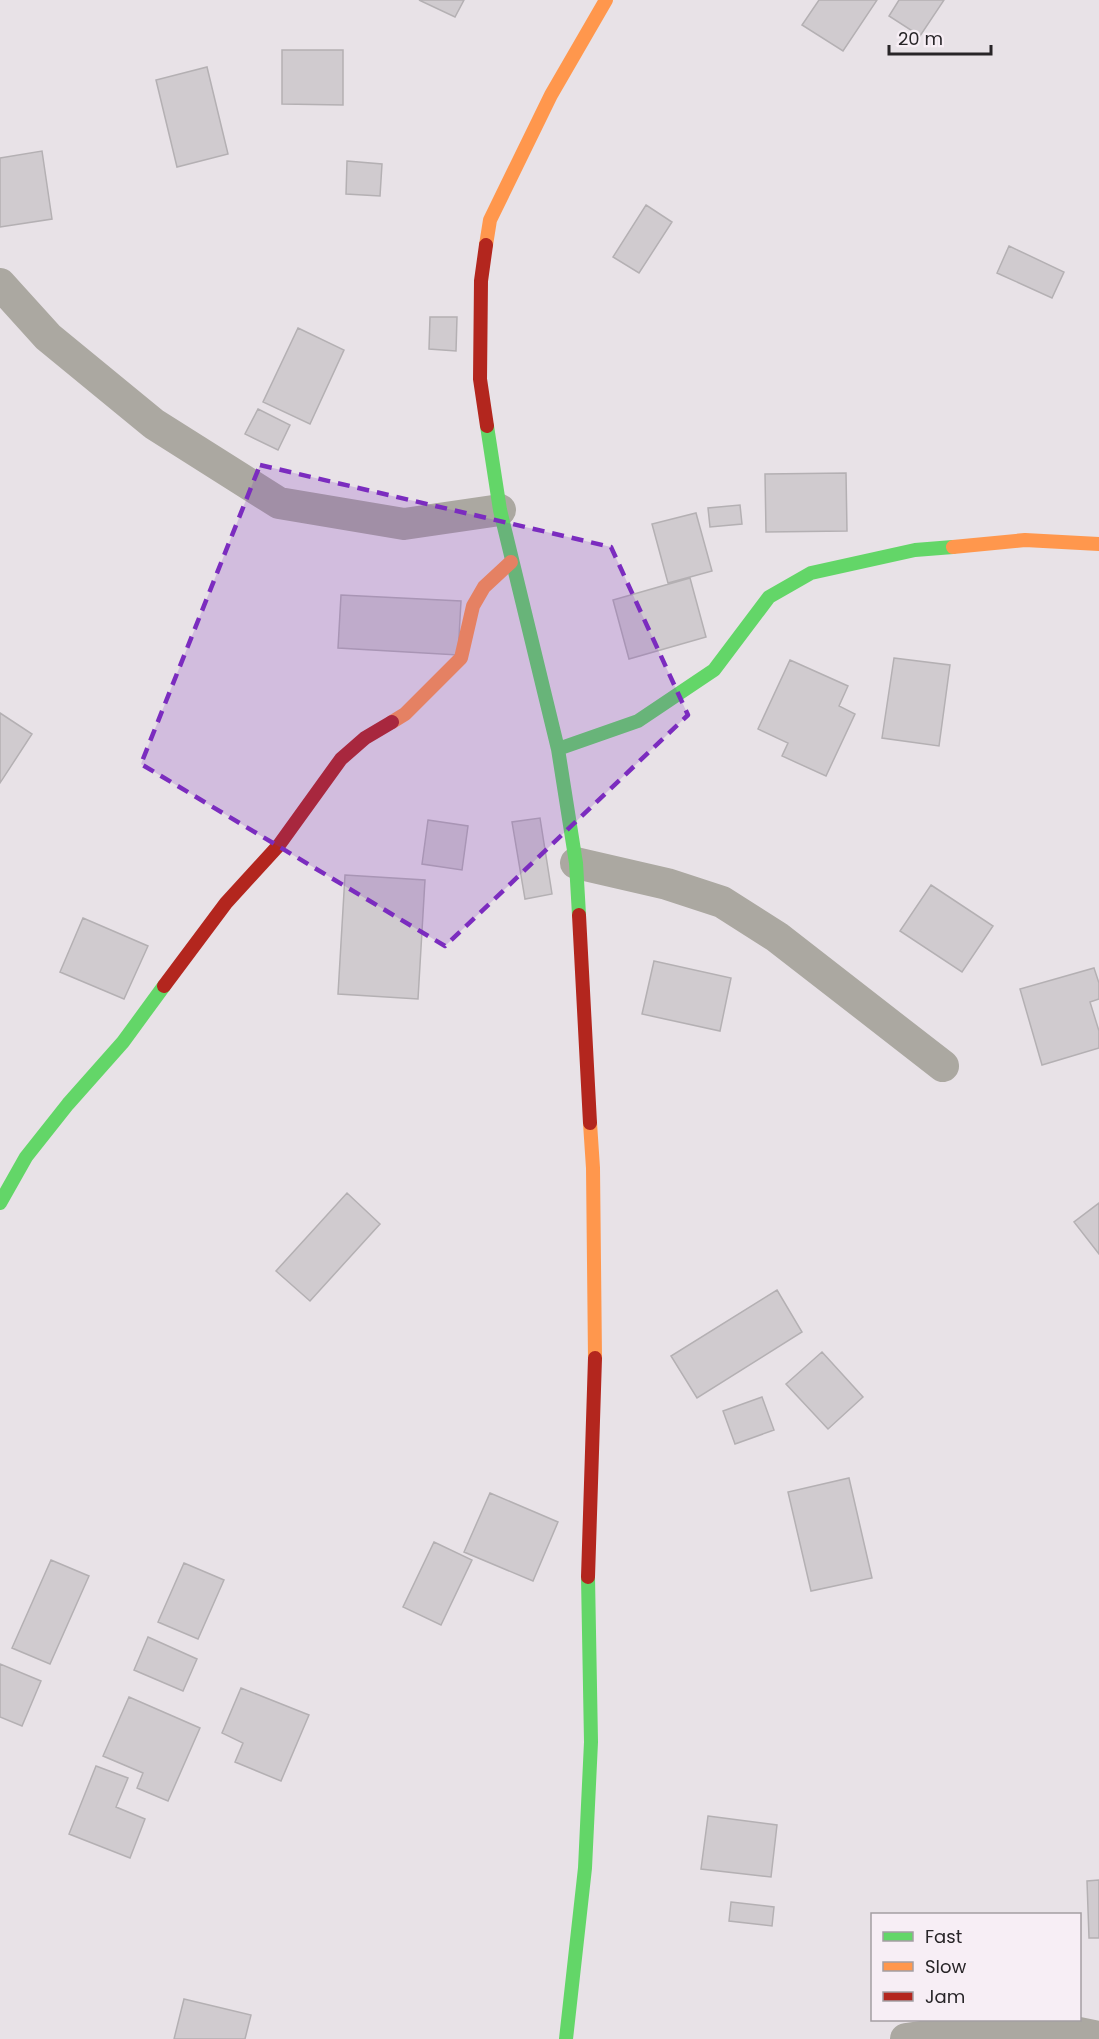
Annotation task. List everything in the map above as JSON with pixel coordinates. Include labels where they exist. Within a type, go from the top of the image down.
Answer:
[{"type":"street","points":[[566,2039],[585,1868],[591,1742],[588,1571],[595,1344],[593,1168],[576,863],[558,749],[500,510],[480,379],[482,281],[490,220],[551,95],[606,0]]},
{"type":"street","points":[[0,284],[48,337],[154,424],[279,503],[404,524],[500,510]]},
{"type":"street","points":[[558,749],[638,721],[714,670],[769,597],[811,573],[915,550],[1025,540],[1099,544]]},
{"type":"street","points":[[0,1203],[26,1157],[68,1104],[123,1042],[226,903],[279,845],[341,759],[365,738],[405,714],[461,658],[473,606],[484,587],[511,562]]},
{"type":"street","points":[[576,863],[667,884],[722,902],[777,937],[943,1065]]},
{"type":"street","points":[[906,2039],[992,2027],[1074,2032],[1099,2037]]},
{"type":"highlighted area","points":[[260,465],[611,547],[688,715],[445,946],[141,764]]},
{"type":"building","points":[[419,0],[464,0],[455,17]]},
{"type":"building","points":[[819,0],[877,0],[843,51],[802,25]]},
{"type":"building","points":[[899,0],[944,0],[920,36],[889,16]]},
{"type":"building","points":[[282,50],[343,50],[343,105],[282,104]]},
{"type":"building","points":[[207,67],[228,154],[177,167],[156,80]]},
{"type":"building","points":[[42,151],[52,219],[0,227],[0,158]]},
{"type":"building","points":[[347,161],[382,164],[380,196],[346,194]]},
{"type":"building","points":[[646,205],[672,222],[639,273],[613,257]]},
{"type":"building","points":[[1009,246],[1064,272],[1052,298],[997,273]]},
{"type":"building","points":[[430,317],[457,317],[456,351],[429,349]]},
{"type":"building","points":[[298,328],[344,350],[310,424],[263,402]]},
{"type":"building","points":[[258,409],[290,425],[278,450],[245,434]]},
{"type":"building","points":[[846,473],[847,531],[766,532],[765,474]]},
{"type":"building","points":[[740,505],[742,524],[710,527],[708,508]]},
{"type":"building","points":[[696,513],[712,571],[668,583],[652,524]]},
{"type":"building","points":[[690,578],[706,637],[629,659],[613,600]]},
{"type":"building","points":[[341,595],[461,601],[458,655],[338,648]]},
{"type":"building","points":[[894,658],[950,665],[939,746],[882,738]]},
{"type":"building","points":[[790,660],[848,686],[839,706],[855,714],[826,776],[782,756],[788,743],[758,729]]},
{"type":"building","points":[[0,713],[32,734],[0,783]]},
{"type":"building","points":[[540,818],[552,894],[525,899],[512,822]]},
{"type":"building","points":[[428,820],[468,826],[462,870],[422,864]]},
{"type":"building","points":[[345,875],[425,880],[418,999],[338,994]]},
{"type":"building","points":[[931,885],[993,926],[962,972],[900,931]]},
{"type":"building","points":[[83,918],[148,946],[124,999],[60,972]]},
{"type":"building","points":[[654,961],[731,978],[720,1031],[642,1014]]},
{"type":"building","points":[[1094,968],[1099,983],[1099,999],[1090,1002],[1099,1031],[1099,1048],[1042,1065],[1020,989]]},
{"type":"building","points":[[347,1193],[380,1224],[310,1301],[276,1271]]},
{"type":"building","points":[[1099,1203],[1099,1254],[1074,1222]]},
{"type":"building","points":[[777,1290],[802,1332],[697,1398],[671,1356]]},
{"type":"building","points":[[822,1352],[863,1397],[828,1429],[786,1384]]},
{"type":"building","points":[[762,1397],[774,1430],[735,1444],[723,1411]]},
{"type":"building","points":[[849,1478],[872,1578],[811,1591],[788,1492]]},
{"type":"building","points":[[490,1493],[558,1522],[533,1581],[464,1552]]},
{"type":"building","points":[[434,1542],[472,1560],[441,1625],[403,1607]]},
{"type":"building","points":[[51,1560],[89,1576],[50,1664],[12,1648]]},
{"type":"building","points":[[184,1563],[224,1580],[198,1639],[158,1622]]},
{"type":"building","points":[[148,1637],[197,1659],[183,1691],[134,1670]]},
{"type":"building","points":[[0,1664],[41,1681],[22,1726],[0,1717]]},
{"type":"building","points":[[241,1688],[309,1715],[281,1781],[235,1762],[243,1743],[222,1733]]},
{"type":"building","points":[[129,1697],[200,1728],[168,1801],[137,1788],[143,1773],[103,1756]]},
{"type":"building","points":[[96,1766],[128,1778],[116,1807],[145,1819],[130,1858],[69,1834]]},
{"type":"building","points":[[708,1816],[777,1825],[771,1877],[701,1869]]},
{"type":"building","points":[[1099,1880],[1099,1938],[1089,1938],[1087,1881]]},
{"type":"building","points":[[731,1902],[774,1907],[772,1926],[729,1921]]},
{"type":"building","points":[[184,1999],[251,2015],[245,2039],[174,2039]]},
{"type":"traffic: fast","points":[[487,426],[500,510],[558,749],[576,863],[579,915]]},
{"type":"traffic: fast","points":[[558,749],[638,721],[714,670],[769,597],[811,573],[915,550],[953,547]]},
{"type":"traffic: fast","points":[[0,1203],[26,1157],[68,1104],[123,1042],[164,986]]},
{"type":"traffic: fast","points":[[566,2039],[585,1868],[591,1742],[588,1577]]},
{"type":"traffic: slow","points":[[486,245],[490,220],[551,95],[606,0]]},
{"type":"traffic: slow","points":[[953,547],[1025,540],[1099,544]]},
{"type":"traffic: slow","points":[[392,722],[405,714],[461,658],[473,606],[484,587],[511,562]]},
{"type":"traffic: slow","points":[[590,1123],[593,1168],[595,1358]]},
{"type":"traffic: jam","points":[[486,245],[481,281],[480,379],[487,426]]},
{"type":"traffic: jam","points":[[164,986],[226,903],[279,845],[341,759],[365,738],[392,722]]},
{"type":"traffic: jam","points":[[579,915],[590,1123]]},
{"type":"traffic: jam","points":[[588,1577],[595,1358]]}]
